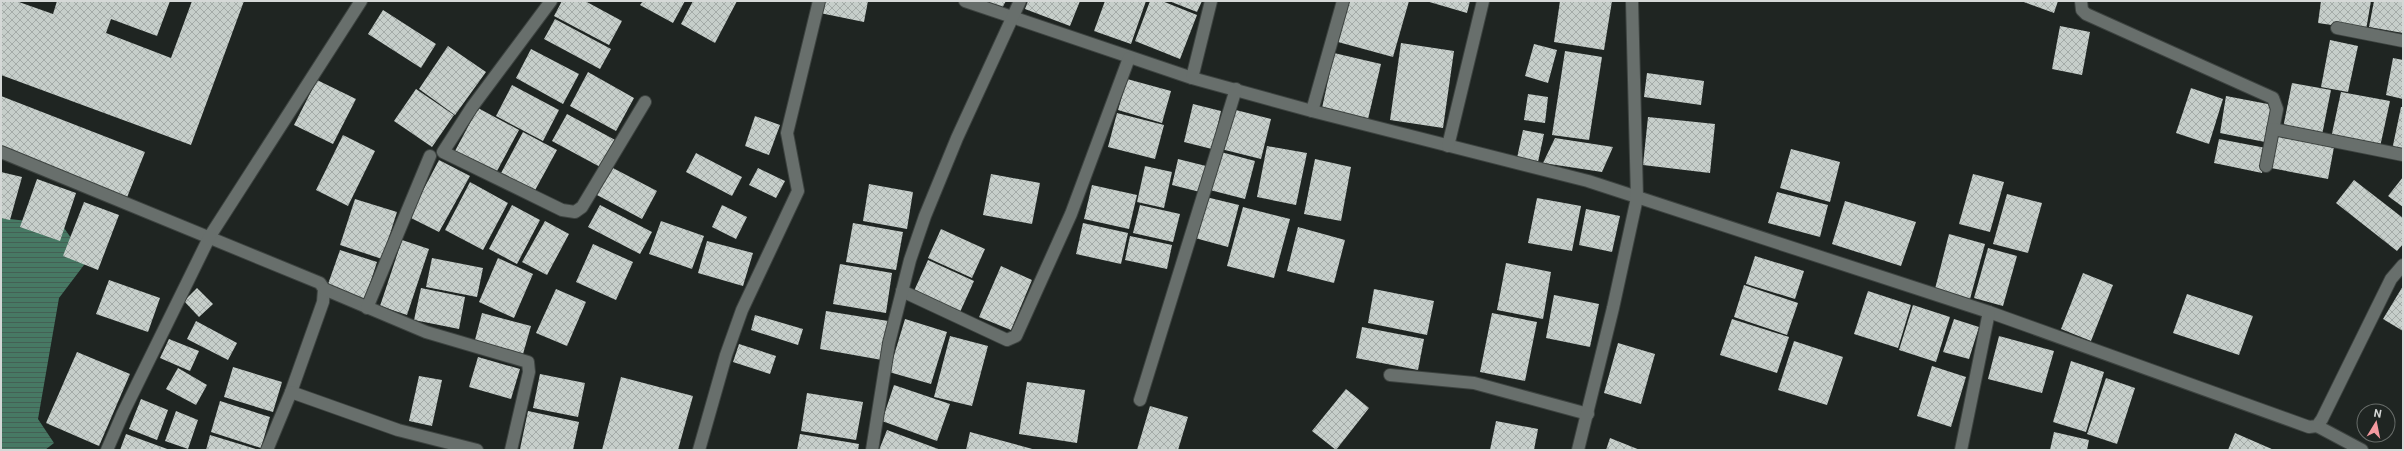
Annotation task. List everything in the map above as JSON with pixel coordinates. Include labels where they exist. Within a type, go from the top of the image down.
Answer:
[{"type":"street","points":[[107,450],[123,413],[210,236],[361,1]]},
{"type":"street","points":[[551,1],[472,106],[443,152],[562,210],[578,212],[645,102]]},
{"type":"street","points":[[699,450],[726,355],[742,310],[798,190],[787,134],[819,1]]},
{"type":"street","points":[[965,1],[1129,58],[1192,78],[1312,111],[1588,181],[1989,312],[2309,427],[2317,426],[2362,450]]},
{"type":"street","points":[[872,450],[889,344],[902,291],[930,203],[1011,17],[1020,1]]},
{"type":"street","points":[[1192,78],[1211,1]]},
{"type":"street","points":[[1312,111],[1343,1]]},
{"type":"street","points":[[1448,146],[1483,1]]},
{"type":"street","points":[[1578,450],[1588,414],[1637,198],[1632,1]]},
{"type":"street","points":[[2082,1],[2082,10],[2086,14],[2268,94],[2276,102],[2273,129],[2266,166]]},
{"type":"street","points":[[2337,28],[2403,41]]},
{"type":"street","points":[[902,291],[1007,340],[1016,336],[1071,214],[1129,58]]},
{"type":"street","points":[[1140,400],[1236,89]]},
{"type":"street","points":[[2273,129],[2403,155]]},
{"type":"street","points":[[1,152],[210,236],[320,283],[324,289],[426,332],[528,362],[529,372],[511,450]]},
{"type":"street","points":[[367,308],[430,156]]},
{"type":"street","points":[[2317,426],[2391,279],[2403,265]]},
{"type":"street","points":[[267,450],[291,392],[323,302],[324,289]]},
{"type":"street","points":[[1962,450],[1989,312]]},
{"type":"street","points":[[1390,375],[1474,383],[1588,414]]},
{"type":"street","points":[[291,392],[398,430],[464,449],[476,450]]},
{"type":"shaded area","points":[[1,218],[62,225],[87,261],[59,298],[38,419],[54,443],[45,450],[1,450]]},
{"type":"building","points":[[1,1],[16,1],[53,14],[57,1],[170,1],[157,36],[111,19],[106,33],[171,58],[192,1],[244,1],[191,145],[1,75]]},
{"type":"building","points":[[562,1],[585,1],[622,21],[609,45],[554,16]]},
{"type":"building","points":[[643,1],[685,1],[673,23],[640,5]]},
{"type":"building","points":[[693,1],[737,1],[715,43],[681,24]]},
{"type":"building","points":[[823,1],[868,1],[864,22],[820,13]]},
{"type":"building","points":[[985,1],[1006,1],[1001,10]]},
{"type":"building","points":[[1028,1],[1080,1],[1070,26],[1025,9]]},
{"type":"building","points":[[1105,1],[1146,1],[1131,44],[1094,31]]},
{"type":"building","points":[[1150,1],[1162,1],[1197,15],[1180,59],[1135,41]]},
{"type":"building","points":[[1169,1],[1202,1],[1197,12]]},
{"type":"building","points":[[1349,1],[1409,1],[1393,57],[1338,42]]},
{"type":"building","points":[[1426,1],[1470,1],[1467,13]]},
{"type":"building","points":[[1560,1],[1612,1],[1604,50],[1554,42]]},
{"type":"building","points":[[2021,1],[2058,1],[2054,13]]},
{"type":"building","points":[[2321,1],[2371,1],[2366,30],[2318,23]]},
{"type":"building","points":[[2374,1],[2403,1],[2403,33],[2369,27]]},
{"type":"building","points":[[383,10],[436,44],[421,68],[368,34]]},
{"type":"building","points":[[555,19],[611,49],[600,69],[544,39]]},
{"type":"building","points":[[2060,26],[2090,32],[2082,75],[2052,69]]},
{"type":"building","points":[[2330,40],[2358,46],[2348,92],[2321,87]]},
{"type":"building","points":[[1401,43],[1454,51],[1443,128],[1390,120]]},
{"type":"building","points":[[1534,44],[1557,50],[1548,83],[1525,76]]},
{"type":"building","points":[[448,46],[486,72],[455,115],[419,89]]},
{"type":"building","points":[[531,49],[579,74],[563,104],[516,78]]},
{"type":"building","points":[[1565,51],[1602,57],[1589,140],[1552,135]]},
{"type":"building","points":[[1334,53],[1381,64],[1368,119],[1322,108]]},
{"type":"building","points":[[2393,58],[2403,60],[2403,99],[2386,95]]},
{"type":"building","points":[[588,72],[634,98],[616,131],[570,106]]},
{"type":"building","points":[[1647,73],[1704,81],[1701,105],[1644,97]]},
{"type":"building","points":[[1127,79],[1171,91],[1162,123],[1118,110]]},
{"type":"building","points":[[317,80],[356,99],[333,144],[294,125]]},
{"type":"building","points":[[2292,83],[2331,90],[2322,135],[2283,128]]},
{"type":"building","points":[[512,85],[559,110],[543,141],[496,116]]},
{"type":"building","points":[[2191,88],[2223,99],[2209,144],[2176,133]]},
{"type":"building","points":[[416,89],[454,115],[432,147],[394,121]]},
{"type":"building","points":[[2341,92],[2390,101],[2380,147],[2331,138]]},
{"type":"building","points":[[1528,94],[1548,97],[1545,123],[1524,120]]},
{"type":"building","points":[[1,96],[145,152],[126,200],[1,151]]},
{"type":"building","points":[[2226,96],[2273,105],[2265,142],[2220,133]]},
{"type":"building","points":[[1193,104],[1221,111],[1212,149],[1184,142]]},
{"type":"building","points":[[2401,107],[2403,107],[2403,152],[2392,150]]},
{"type":"building","points":[[478,108],[519,130],[496,173],[455,151]]},
{"type":"building","points":[[1232,109],[1271,119],[1261,159],[1221,149]]},
{"type":"building","points":[[1117,113],[1164,125],[1155,159],[1108,147]]},
{"type":"building","points":[[567,114],[617,141],[602,168],[552,141]]},
{"type":"building","points":[[755,116],[780,125],[769,155],[745,146]]},
{"type":"building","points":[[1648,117],[1715,124],[1710,173],[1643,165]]},
{"type":"building","points":[[1523,130],[1544,134],[1538,162],[1517,158]]},
{"type":"building","points":[[523,132],[557,150],[533,194],[500,175]]},
{"type":"building","points":[[343,135],[375,151],[348,206],[316,190]]},
{"type":"building","points":[[2278,136],[2334,147],[2328,179],[2271,168]]},
{"type":"building","points":[[1555,138],[1613,147],[1602,172],[1543,163]]},
{"type":"building","points":[[2219,139],[2266,148],[2262,173],[2214,163]]},
{"type":"building","points":[[1267,146],[1307,153],[1296,205],[1257,197]]},
{"type":"building","points":[[1791,149],[1840,162],[1830,202],[1780,188]]},
{"type":"building","points":[[1221,152],[1255,161],[1245,199],[1210,190]]},
{"type":"building","points":[[696,153],[742,177],[732,196],[686,172]]},
{"type":"building","points":[[1178,159],[1210,167],[1204,193],[1172,185]]},
{"type":"building","points":[[1315,159],[1351,167],[1341,221],[1304,214]]},
{"type":"building","points":[[439,160],[470,176],[439,232],[409,217]]},
{"type":"building","points":[[1145,166],[1172,172],[1164,208],[1137,202]]},
{"type":"building","points":[[611,167],[657,191],[642,219],[597,195]]},
{"type":"building","points":[[758,168],[785,181],[776,198],[749,185]]},
{"type":"building","points":[[1,172],[22,177],[10,220],[1,218]]},
{"type":"building","points":[[991,174],[1040,183],[1032,224],[983,215]]},
{"type":"building","points":[[1973,174],[2004,182],[1990,232],[1959,224]]},
{"type":"building","points":[[2403,177],[2403,207],[2388,196]]},
{"type":"building","points":[[37,179],[76,193],[60,241],[20,227]]},
{"type":"building","points":[[2354,180],[2403,218],[2403,244],[2397,251],[2336,203]]},
{"type":"building","points":[[470,182],[508,203],[483,250],[445,230]]},
{"type":"building","points":[[869,184],[913,192],[907,229],[863,221]]},
{"type":"building","points":[[1092,185],[1137,195],[1129,229],[1084,219]]},
{"type":"building","points":[[1777,192],[1828,205],[1820,237],[1768,223]]},
{"type":"building","points":[[2007,194],[2042,203],[2028,253],[1993,244]]},
{"type":"building","points":[[1206,197],[1239,205],[1228,247],[1195,238]]},
{"type":"building","points":[[1537,198],[1581,206],[1572,251],[1528,243]]},
{"type":"building","points":[[355,199],[397,212],[382,259],[340,245]]},
{"type":"building","points":[[1845,201],[1916,222],[1901,266],[1832,244]]},
{"type":"building","points":[[84,202],[119,215],[98,270],[63,256]]},
{"type":"building","points":[[512,205],[540,220],[517,264],[489,249]]},
{"type":"building","points":[[600,205],[652,232],[640,254],[588,227]]},
{"type":"building","points":[[722,205],[747,217],[736,239],[712,227]]},
{"type":"building","points":[[1140,205],[1180,214],[1173,242],[1133,233]]},
{"type":"building","points":[[1243,207],[1290,219],[1274,278],[1227,266]]},
{"type":"building","points":[[1586,209],[1620,216],[1612,252],[1579,245]]},
{"type":"building","points":[[545,221],[569,234],[547,275],[522,262]]},
{"type":"building","points":[[661,221],[704,236],[692,269],[649,254]]},
{"type":"building","points":[[853,223],[903,232],[896,270],[846,262]]},
{"type":"building","points":[[1083,223],[1128,233],[1121,264],[1076,254]]},
{"type":"building","points":[[1298,227],[1345,240],[1334,283],[1287,271]]},
{"type":"building","points":[[941,229],[985,249],[972,278],[928,258]]},
{"type":"building","points":[[1949,234],[1985,244],[1970,299],[1935,289]]},
{"type":"building","points":[[1130,236],[1172,245],[1167,269],[1125,260]]},
{"type":"building","points":[[402,240],[429,249],[407,315],[380,306]]},
{"type":"building","points":[[707,241],[753,253],[743,286],[698,273]]},
{"type":"building","points":[[593,244],[633,262],[616,300],[576,282]]},
{"type":"building","points":[[1988,248],[2017,256],[2003,306],[1974,298]]},
{"type":"building","points":[[340,250],[377,262],[365,299],[327,287]]},
{"type":"building","points":[[1755,256],[1804,271],[1795,299],[1746,284]]},
{"type":"building","points":[[432,258],[483,268],[477,297],[426,287]]},
{"type":"building","points":[[498,258],[533,274],[514,318],[479,302]]},
{"type":"building","points":[[928,260],[974,281],[960,312],[914,291]]},
{"type":"building","points":[[1506,263],[1551,272],[1543,319],[1497,310]]},
{"type":"building","points":[[840,264],[892,273],[886,313],[833,304]]},
{"type":"building","points":[[1001,266],[1032,280],[1011,330],[979,317]]},
{"type":"building","points":[[2083,273],[2113,285],[2091,341],[2061,329]]},
{"type":"building","points":[[109,280],[160,298],[148,332],[96,314]]},
{"type":"building","points":[[1744,285],[1798,303],[1787,335],[1734,317]]},
{"type":"building","points":[[2403,286],[2403,331],[2383,319]]},
{"type":"building","points":[[197,288],[213,304],[199,317],[184,301]]},
{"type":"building","points":[[421,288],[465,297],[459,329],[414,320]]},
{"type":"building","points":[[556,289],[586,302],[567,346],[536,333]]},
{"type":"building","points":[[1374,289],[1434,301],[1427,335],[1368,323]]},
{"type":"building","points":[[1868,291],[1911,305],[1898,348],[1854,334]]},
{"type":"building","points":[[2187,294],[2253,316],[2239,355],[2173,333]]},
{"type":"building","points":[[1554,295],[1599,304],[1590,347],[1546,338]]},
{"type":"building","points":[[1913,305],[1950,317],[1936,362],[1899,350]]},
{"type":"building","points":[[826,311],[888,321],[882,360],[820,349]]},
{"type":"building","points":[[482,313],[531,326],[523,354],[475,340]]},
{"type":"building","points":[[1492,313],[1537,322],[1525,381],[1480,372]]},
{"type":"building","points":[[755,315],[803,329],[798,345],[751,330]]},
{"type":"building","points":[[905,319],[947,332],[931,384],[889,372]]},
{"type":"building","points":[[1732,319],[1789,337],[1777,373],[1720,355]]},
{"type":"building","points":[[1954,319],[1979,327],[1969,359],[1943,352]]},
{"type":"building","points":[[196,321],[237,343],[228,360],[187,339]]},
{"type":"building","points":[[1362,327],[1424,339],[1418,370],[1356,358]]},
{"type":"building","points":[[950,336],[988,346],[972,406],[934,397]]},
{"type":"building","points":[[1999,336],[2054,351],[2042,393],[1988,379]]},
{"type":"building","points":[[169,339],[199,351],[190,371],[160,358]]},
{"type":"building","points":[[1794,341],[1843,357],[1827,405],[1778,390]]},
{"type":"building","points":[[1618,343],[1655,354],[1641,404],[1604,393]]},
{"type":"building","points":[[739,344],[776,356],[770,374],[733,362]]},
{"type":"building","points":[[77,352],[130,374],[99,446],[46,423]]},
{"type":"building","points":[[478,357],[520,369],[511,399],[469,387]]},
{"type":"building","points":[[2071,361],[2104,372],[2086,432],[2053,422]]},
{"type":"building","points":[[1932,366],[1966,377],[1951,427],[1917,416]]},
{"type":"building","points":[[233,367],[282,382],[273,412],[224,397]]},
{"type":"building","points":[[178,368],[207,385],[196,405],[166,389]]},
{"type":"building","points":[[540,374],[585,383],[578,417],[533,408]]},
{"type":"building","points":[[419,376],[442,380],[432,426],[409,421]]},
{"type":"building","points":[[621,377],[693,396],[678,450],[602,450]]},
{"type":"building","points":[[2106,378],[2135,388],[2117,444],[2087,434]]},
{"type":"building","points":[[1027,382],[1085,390],[1077,443],[1019,434]]},
{"type":"building","points":[[894,385],[950,404],[937,441],[882,421]]},
{"type":"building","points":[[1346,389],[1369,408],[1336,450],[1312,431]]},
{"type":"building","points":[[807,393],[863,402],[856,440],[801,431]]},
{"type":"building","points":[[141,399],[168,410],[157,440],[129,429]]},
{"type":"building","points":[[220,401],[270,417],[261,448],[211,432]]},
{"type":"building","points":[[1150,406],[1188,417],[1178,450],[1137,450]]},
{"type":"building","points":[[176,411],[198,420],[188,449],[165,441]]},
{"type":"building","points":[[528,411],[579,422],[573,450],[520,449]]},
{"type":"building","points":[[1496,421],[1538,429],[1534,450],[1490,450]]},
{"type":"building","points":[[887,430],[941,450],[879,450]]},
{"type":"building","points":[[970,432],[1036,450],[966,450]]},
{"type":"building","points":[[2054,432],[2089,440],[2087,450],[2050,450]]},
{"type":"building","points":[[2235,433],[2274,450],[2228,450]]},
{"type":"building","points":[[126,434],[170,450],[120,450]]},
{"type":"building","points":[[800,434],[859,444],[858,450],[797,450]]},
{"type":"building","points":[[210,435],[259,450],[206,450]]},
{"type":"building","points":[[1610,438],[1640,450],[1606,450]]}]
